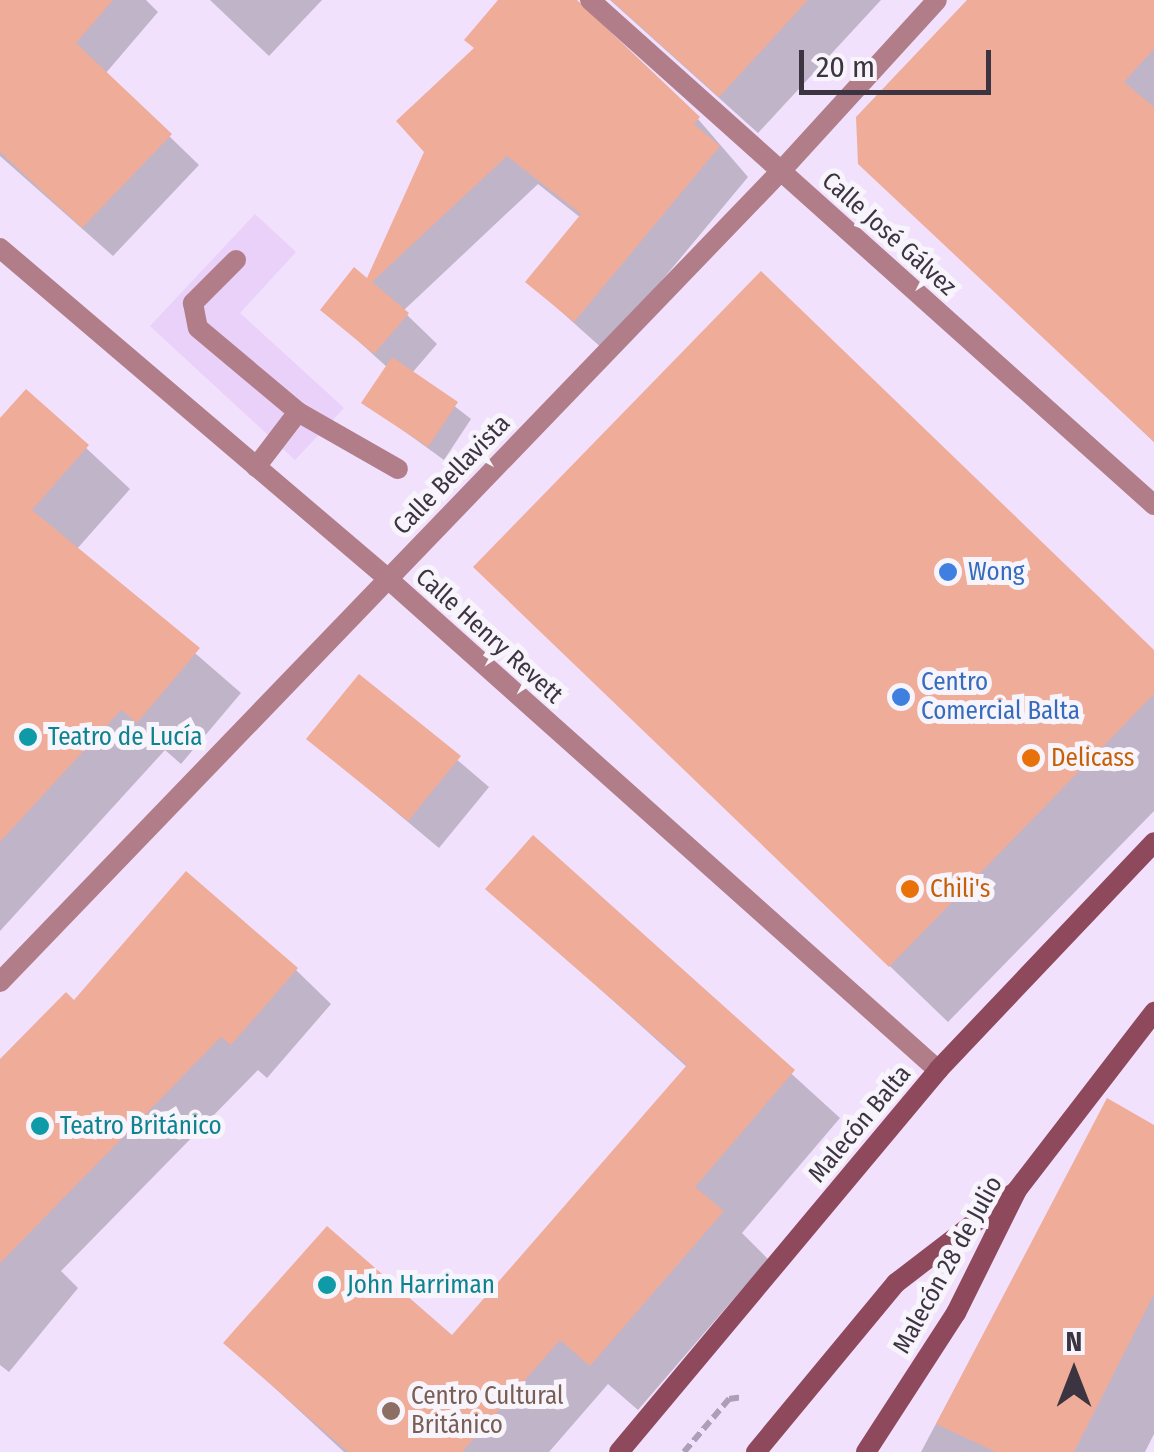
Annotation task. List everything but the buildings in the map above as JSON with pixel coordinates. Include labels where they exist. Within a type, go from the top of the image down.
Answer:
[{"type":"main road","name":"Malecón Balta","points":[[620,1452],[938,1070],[1154,842]]},
{"type":"main road","name":"Malecón 28 de Julio","points":[[866,1452],[956,1312],[1017,1190],[1154,1012]]},
{"type":"main road","points":[[756,1452],[896,1283],[1017,1190]]},
{"type":"street","name":"Calle José Gálvez","points":[[590,0],[1154,505]]},
{"type":"street","name":"Calle Bellavista","points":[[0,982],[781,171],[937,0]]},
{"type":"street","name":"Calle Henry Revett","points":[[0,248],[387,578],[938,1070]]},
{"type":"street","points":[[236,260],[192,303],[198,328],[298,412],[398,469]]},
{"type":"street","points":[[256,467],[298,412]]},
{"type":"shaded area","points":[[255,214],[296,252],[240,313],[344,408],[295,460],[150,326]]},
{"type":"place","name":"Wong","points":[[948,572]]},
{"type":"place","name":"Centro Comercial Balta","points":[[901,697]]},
{"type":"place","name":"Teatro de Lucía","points":[[28,737]]},
{"type":"place","name":"Delicass","points":[[1031,758]]},
{"type":"place","name":"Chili's","points":[[910,889]]},
{"type":"place","name":"Teatro Británico","points":[[40,1126]]},
{"type":"place","name":"John Harriman","points":[[327,1285]]},
{"type":"place","name":"Centro Cultural Británico","points":[[391,1411]]}]
